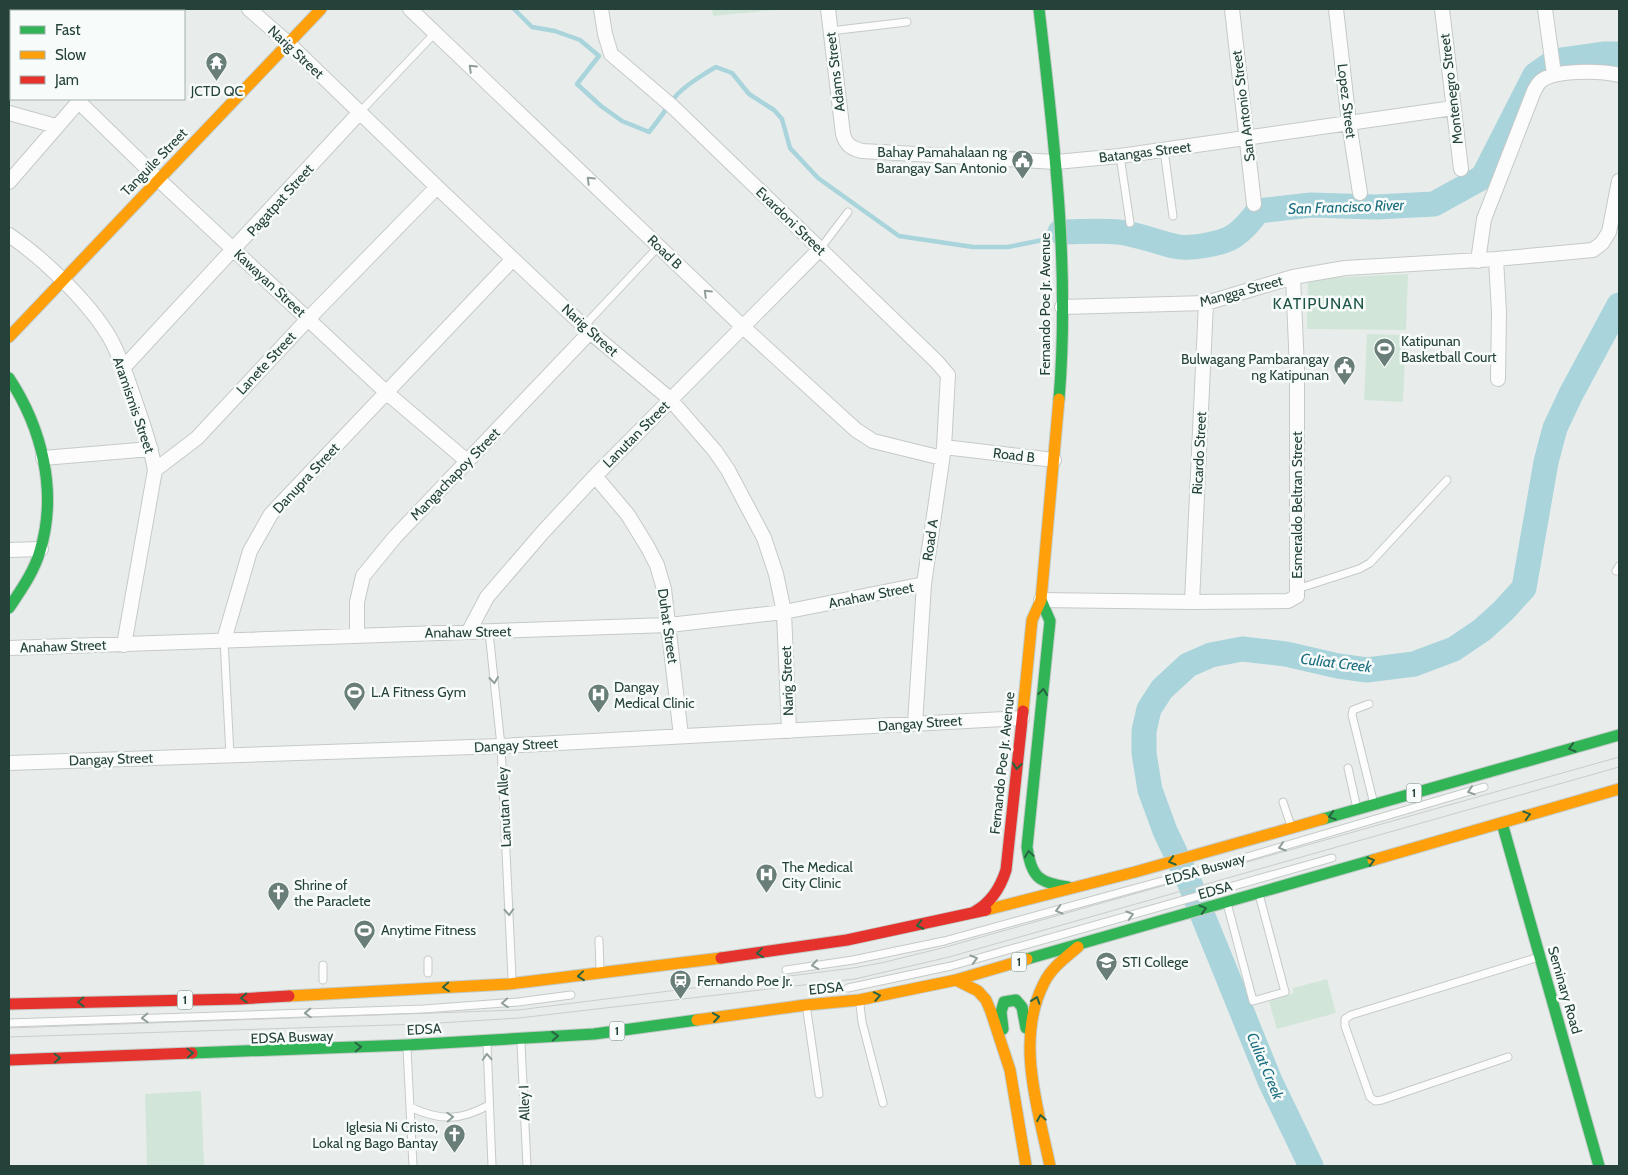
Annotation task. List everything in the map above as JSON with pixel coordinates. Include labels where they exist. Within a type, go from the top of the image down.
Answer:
[{"type":"main road","name":"Tanguile Street","points":[[9,337],[321,9]]},
{"type":"main road","name":"Fernando Poe Jr. Avenue","points":[[968,914],[977,911],[987,904],[1005,878],[1032,620],[1041,600],[1062,361],[1058,178],[1039,9]]},
{"type":"main road","points":[[9,378],[32,420],[43,458],[47,503],[41,549],[33,571],[9,608]]},
{"type":"main road","name":"Fernando Poe Jr. Avenue","points":[[1041,600],[1050,620],[1028,853],[1033,870],[1041,881],[1051,885],[1075,887]]},
{"type":"main road","name":"1","points":[[9,1004],[238,999],[512,984],[600,974],[838,941],[968,914],[1135,872],[1619,735]]},
{"type":"main road","name":"EDSA","points":[[9,1060],[407,1045],[594,1034],[806,1005],[859,1000],[956,980],[1619,788]]},
{"type":"main road","name":"Seminary Road","points":[[1502,822],[1600,1166]]},
{"type":"main road","points":[[1032,1065],[1031,1020],[1037,998],[1048,976],[1082,944]]},
{"type":"main road","points":[[956,980],[974,989],[986,1000],[1010,1070]]},
{"type":"main road","points":[[1026,1166],[1000,1013],[1003,1004],[1009,1000],[1018,1002],[1023,1009],[1050,1166]]},
{"type":"main road","points":[[9,1010],[51,1003]]},
{"type":"street","name":"Narig Street","points":[[249,9],[288,43],[587,329],[670,399],[715,451],[728,470],[764,538],[776,574],[784,612],[789,731]]},
{"type":"street","name":"Road B","points":[[410,9],[742,326],[856,430],[872,441],[943,452],[1054,460]]},
{"type":"street","name":"Evardoni Street","points":[[601,9],[605,34],[611,54],[670,104],[937,362],[948,375],[943,452]]},
{"type":"street","name":"Adams Street","points":[[828,9],[843,134]]},
{"type":"street","name":"San Antonio Street","points":[[1232,9],[1254,204]]},
{"type":"street","name":"Lopez Street","points":[[1336,9],[1360,194]]},
{"type":"street","name":"Montenegro Street","points":[[1442,9],[1460,169]]},
{"type":"street","points":[[1545,9],[1554,70]]},
{"type":"street","points":[[1478,260],[1484,219],[1534,90],[1541,80],[1554,70],[1605,72],[1619,75]]},
{"type":"street","points":[[9,182],[79,100]]},
{"type":"street","name":"Kawayan Street","points":[[79,100],[158,179],[387,393],[466,461]]},
{"type":"street","name":"Batangas Street","points":[[843,134],[846,144],[862,151],[1056,162],[1120,156],[1453,108]]},
{"type":"street","points":[[9,112],[56,126]]},
{"type":"street","name":"Pagatpat Street","points":[[124,367],[360,112]]},
{"type":"street","name":"Mangga Street","points":[[1062,307],[1206,303],[1293,277],[1344,268],[1496,259],[1593,250],[1602,244],[1610,232],[1619,181]]},
{"type":"street","name":"Lanete Street","points":[[155,470],[197,438],[308,319],[437,187]]},
{"type":"street","name":"Aramismis Street","points":[[9,235],[62,280],[91,312],[109,338],[124,367],[151,449],[155,470],[124,644]]},
{"type":"street","name":"Lanutan Street","points":[[469,632],[488,597],[507,573],[595,476],[820,249]]},
{"type":"street","name":"Danupra Street","points":[[224,640],[250,551],[271,514],[513,259]]},
{"type":"street","points":[[1496,259],[1499,312],[1498,380]]},
{"type":"street","name":"Esmeraldo Beltran Street","points":[[1041,600],[1288,601],[1297,596],[1297,369],[1293,277]]},
{"type":"street","name":"Ricardo Street","points":[[1192,602],[1206,303]]},
{"type":"street","name":"Mangachapoy Street","points":[[357,635],[357,602],[363,576],[395,537],[587,329]]},
{"type":"street","points":[[43,458],[151,449]]},
{"type":"street","name":"Road A","points":[[915,724],[924,584],[943,452]]},
{"type":"street","name":"Duhat Street","points":[[595,476],[628,515],[647,546],[664,589],[681,736]]},
{"type":"street","points":[[9,550],[41,549]]},
{"type":"street","name":"Anahaw Street","points":[[9,648],[669,625],[784,612],[924,584]]},
{"type":"street","name":"Dangay Street","points":[[9,763],[501,746],[1022,718]]},
{"type":"lane","points":[[830,32],[907,22]]},
{"type":"lane","name":"Pagatpat Street","points":[[360,112],[436,34]]},
{"type":"lane","points":[[1164,150],[1173,216]]},
{"type":"lane","points":[[1120,156],[1130,223]]},
{"type":"lane","points":[[820,249],[848,212]]},
{"type":"lane","name":"Mangachapoy Street","points":[[587,329],[659,246]]},
{"type":"lane","points":[[1297,589],[1358,569],[1370,563],[1447,480]]},
{"type":"lane","name":"Lanutan Alley","points":[[490,632],[501,746],[504,886],[512,984]]},
{"type":"lane","name":"Danupra Street","points":[[224,640],[230,755]]},
{"type":"lane","points":[[1369,704],[1353,710],[1352,715],[1374,805]]},
{"type":"lane","points":[[1348,768],[1357,809]]},
{"type":"lane","name":"EDSA Busway","points":[[786,970],[853,960],[944,941],[1214,867],[1495,783]]},
{"type":"lane","points":[[1283,802],[1291,828]]},
{"type":"lane","name":"EDSA Busway","points":[[836,990],[951,966],[1343,855]]},
{"type":"lane","points":[[1225,903],[1253,1001],[1284,992],[1259,893]]},
{"type":"lane","points":[[599,940],[600,974]]},
{"type":"lane","points":[[1508,1057],[1375,1101],[1370,1097],[1344,1026],[1345,1019],[1351,1015],[1540,956]]},
{"type":"lane","points":[[428,960],[428,973]]},
{"type":"lane","points":[[323,965],[323,980]]},
{"type":"lane","name":"EDSA Busway","points":[[9,1023],[424,1009],[518,1002],[571,995]]},
{"type":"lane","points":[[859,1000],[862,1022],[883,1103]]},
{"type":"lane","points":[[806,1005],[819,1094]]},
{"type":"lane","name":"Alley I","points":[[521,1039],[527,1166]]},
{"type":"lane","points":[[486,1041],[492,1166]]},
{"type":"lane","points":[[407,1045],[413,1166]]},
{"type":"lane","points":[[410,1107],[425,1114],[442,1118],[475,1113],[489,1105]]},
{"type":"green space","points":[[712,9],[785,9],[713,16]]},
{"type":"green space","points":[[1408,274],[1406,330],[1307,329],[1308,279]]},
{"type":"green space","name":"Katipunan Basketball Court","points":[[1367,334],[1406,335],[1403,402],[1364,400]]},
{"type":"green space","points":[[1327,979],[1336,1013],[1277,1029],[1269,1002],[1293,993],[1293,988]]},
{"type":"green space","points":[[201,1091],[204,1166],[147,1166],[145,1094]]},
{"type":"waterway","name":"San Francisco River","points":[[514,9],[532,27],[555,31],[580,40],[599,56],[577,84],[601,106],[622,121],[649,132],[675,97],[694,80],[716,67],[732,73],[749,94],[774,110],[782,119],[790,148],[818,178],[899,236],[973,247],[1008,247],[1043,240],[1056,234]]},
{"type":"waterway","name":"San Francisco River","points":[[1060,232],[1118,232],[1133,234],[1174,246],[1196,247],[1229,239],[1241,231],[1258,211],[1311,205],[1376,207],[1434,204],[1483,177],[1535,75],[1555,61],[1605,54],[1619,54]]},
{"type":"waterway","name":"Culiat Creek","points":[[1311,1166],[1270,1081],[1190,884],[1165,831],[1150,790],[1144,753],[1144,731],[1149,709],[1162,689],[1188,665],[1211,655],[1242,649],[1286,654],[1338,666],[1367,670],[1414,664],[1454,649],[1482,630],[1524,588],[1546,462],[1555,428],[1571,394],[1619,305]]},
{"type":"tram line","points":[[9,1028],[518,1010],[853,968],[946,947],[1619,757]]},
{"type":"tram line","points":[[9,1037],[423,1024],[519,1018],[855,979],[949,957],[1619,767]]},
{"type":"traffic: fast","points":[[1039,9],[1059,203],[1063,301],[1059,399]]},
{"type":"traffic: fast","points":[[9,378],[21,397],[38,439],[44,461],[47,484],[45,529],[40,551],[27,581],[9,608]]},
{"type":"traffic: fast","points":[[1041,600],[1050,621],[1027,847],[1031,865],[1038,877],[1050,883],[1068,887]]},
{"type":"traffic: fast","points":[[1323,819],[1619,735]]},
{"type":"traffic: fast","points":[[1502,823],[1599,1166]]},
{"type":"traffic: fast","points":[[1027,959],[1373,860]]},
{"type":"traffic: fast","points":[[1003,1029],[1001,1012],[1004,1002],[1016,1000],[1022,1007],[1026,1028]]},
{"type":"traffic: fast","points":[[192,1053],[407,1045],[594,1034],[697,1020]]},
{"type":"traffic: slow","points":[[9,337],[321,9]]},
{"type":"traffic: slow","points":[[1023,711],[1032,620],[1041,600],[1059,399]]},
{"type":"traffic: slow","points":[[1373,860],[1619,789]]},
{"type":"traffic: slow","points":[[986,910],[1135,872],[1323,819]]},
{"type":"traffic: slow","points":[[1050,1166],[1035,1097],[1030,1050],[1031,1027],[1035,1005],[1044,983],[1059,963],[1078,947]]},
{"type":"traffic: slow","points":[[289,996],[509,984],[721,958]]},
{"type":"traffic: slow","points":[[697,1020],[806,1005],[859,1000],[956,980],[1027,959]]},
{"type":"traffic: slow","points":[[956,980],[978,991],[986,1000],[991,1012],[1010,1070],[1026,1166]]},
{"type":"traffic: jam","points":[[974,912],[994,895],[1006,870],[1023,711]]},
{"type":"traffic: jam","points":[[721,958],[847,940],[986,910]]},
{"type":"traffic: jam","points":[[9,1004],[239,999],[289,996]]},
{"type":"traffic: jam","points":[[9,1060],[192,1053]]},
{"type":"place","name":"JCTD QC","points":[[217,82]]},
{"type":"place","name":"Bahay Pamahalaan ng Barangay San Antonio","points":[[1023,179]]},
{"type":"place","name":"Katipunan Basketball Court","points":[[1385,368]]},
{"type":"place","name":"Bulwagang Pambarangay ng Katipunan","points":[[1345,386]]},
{"type":"place","name":"L.A Fitness Gym","points":[[355,711]]},
{"type":"place","name":"Dangay Medical Clinic","points":[[598,714]]},
{"type":"place","name":"The Medical City Clinic","points":[[766,894]]},
{"type":"place","name":"Shrine of the Paraclete","points":[[278,912]]},
{"type":"place","name":"Anytime Fitness","points":[[365,949]]},
{"type":"place","name":"STI College","points":[[1106,981]]},
{"type":"place","name":"Fernando Poe Jr.","points":[[681,1000]]},
{"type":"place","name":"Iglesia Ni Cristo, Lokal ng Bago Bantay","points":[[454,1154]]},
{"type":"district","name":"KATIPUNAN","points":[[1319,303]]}]
